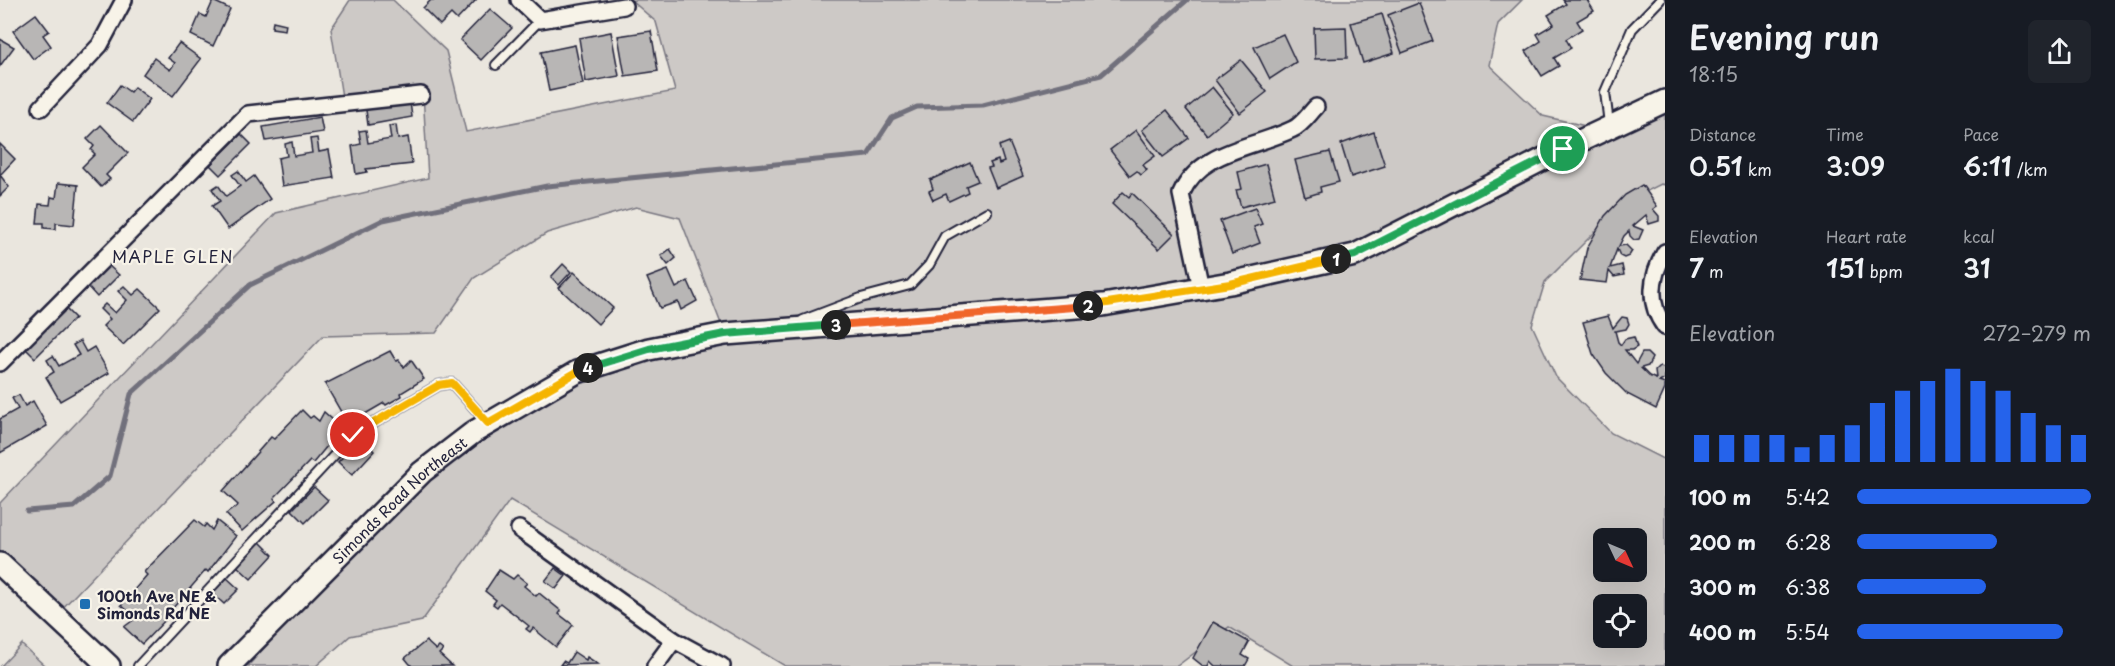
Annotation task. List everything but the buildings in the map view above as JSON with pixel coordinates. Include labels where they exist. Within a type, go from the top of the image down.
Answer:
[{"type":"main road","name":"Simonds Road Northeast","points":[[229,666],[422,472],[488,423],[577,372],[649,349],[725,334],[1103,305],[1201,288],[1355,255],[1563,149],[1665,101]]},
{"type":"main road","points":[[0,564],[109,666]]},
{"type":"street","points":[[41,108],[100,45],[124,0]]},
{"type":"street","points":[[519,0],[540,20],[624,6]]},
{"type":"street","points":[[0,363],[248,114],[421,94]]},
{"type":"street","points":[[1201,288],[1181,194],[1184,186],[1195,171],[1219,156],[1296,128],[1316,106]]},
{"type":"street","points":[[1665,252],[1655,270],[1652,294],[1659,319],[1665,327]]},
{"type":"street","points":[[519,529],[674,640],[722,666]]},
{"type":"street","points":[[656,666],[674,640]]},
{"type":"lane","points":[[1610,128],[1605,92],[1632,29],[1660,0]]},
{"type":"lane","points":[[496,65],[540,20]]},
{"type":"lane","points":[[779,330],[861,298],[910,285],[929,265],[945,236],[987,212]]},
{"type":"lane","points":[[138,666],[353,435],[439,385],[452,383],[488,423]]},
{"type":"shaded area","points":[[350,0],[393,0],[446,51],[466,132],[675,91],[656,22],[631,0],[1522,0],[1498,24],[1489,65],[1543,116],[1603,130],[1665,99],[1665,185],[1661,184],[1625,202],[1545,282],[1532,325],[1556,377],[1611,433],[1665,460],[1665,666],[1293,666],[1229,627],[1177,666],[785,666],[510,500],[422,621],[350,636],[316,666],[248,666],[422,472],[577,372],[725,334],[680,218],[636,207],[547,233],[474,278],[436,333],[323,336],[56,615],[0,564],[0,503],[276,213],[428,178],[423,93],[343,103],[331,29]]},
{"type":"shaded area","points":[[22,645],[45,666],[1,666]]},
{"type":"waterway","points":[[27,511],[74,507],[110,476],[131,394],[250,285],[383,220],[547,186],[868,155],[892,118],[917,107],[983,105],[1101,75],[1187,0]]},
{"type":"place","name":"100th Ave NE & Simonds Rd NE","points":[[85,604]]},
{"type":"district","name":"MAPLE GLEN","points":[[173,256]]},
{"type":"route","points":[[353,435],[439,385],[452,383],[488,423],[577,372],[649,349],[725,334],[1103,305],[1230,284],[1355,255],[1563,149]]}]
